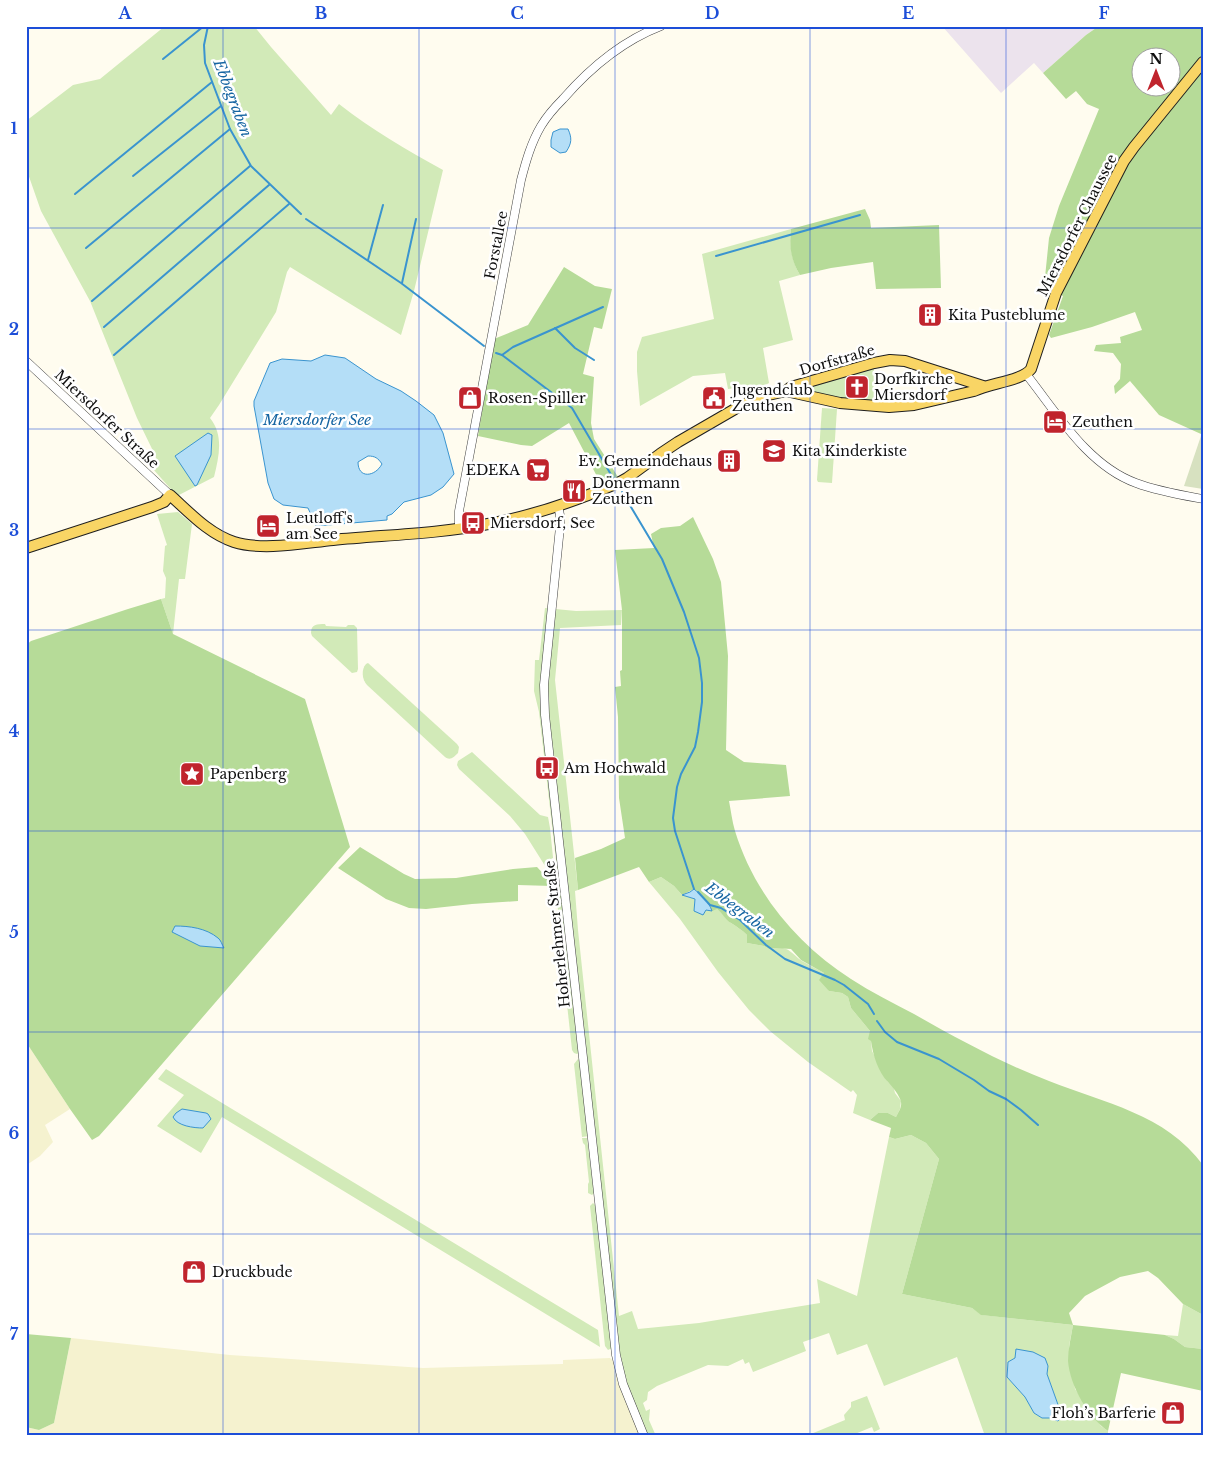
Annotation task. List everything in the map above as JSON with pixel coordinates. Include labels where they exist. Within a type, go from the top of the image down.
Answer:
[{"type":"main road","name":"Miersdorfer Chaussee","points":[[1026,374],[1031,369],[1056,293],[1124,161],[1203,62]]},
{"type":"main road","name":"Dorfstraße","points":[[786,391],[791,387],[801,384],[890,360],[905,361],[983,386]]},
{"type":"main road","name":"Dorfstraße","points":[[170,496],[213,532],[234,542],[251,545],[281,545],[459,528],[502,522],[558,506],[618,483],[678,442],[735,409],[765,395],[786,391],[840,404],[895,407],[914,405],[974,391],[983,386],[1026,374]]},
{"type":"main road","points":[[26,548],[152,507],[164,502],[170,496]]},
{"type":"street","name":"Forstallee","points":[[459,528],[459,511],[521,180],[531,147],[547,118],[582,78],[602,60],[625,44],[661,26]]},
{"type":"street","name":"Miersdorfer Straße","points":[[26,361],[170,496]]},
{"type":"street","points":[[1026,374],[1090,454],[1104,465],[1120,476],[1138,484],[1203,499]]},
{"type":"street","name":"Hoherlehmer Straße","points":[[558,506],[560,527],[544,685],[545,715],[617,1360],[623,1384],[644,1436]]},
{"type":"shaded area","points":[[942,26],[1099,26],[1043,73],[1034,63],[1001,93]]},
{"type":"shaded area","points":[[26,1042],[70,1109],[45,1125],[53,1142],[40,1156],[28,1164],[26,1161]]},
{"type":"shaded area","points":[[71,1338],[230,1355],[423,1368],[563,1364],[563,1360],[610,1358],[614,1362],[641,1436],[26,1436],[26,1427],[39,1430],[54,1423]]},
{"type":"green space","points":[[165,26],[254,26],[331,115],[339,104],[377,131],[443,170],[414,291],[401,335],[290,267],[276,312],[210,418],[219,439],[219,454],[214,477],[177,496],[153,469],[156,457],[137,418],[90,301],[41,211],[26,168],[26,121],[73,85],[100,79]]},
{"type":"green space","points":[[1099,26],[1203,26],[1203,430],[1201,434],[1159,415],[1130,381],[1115,394],[1114,386],[1120,379],[1121,364],[1113,353],[1094,351],[1096,345],[1121,343],[1120,337],[1142,330],[1135,312],[1092,327],[1051,338],[1049,335],[1063,296],[1044,287],[1049,238],[1059,206],[1099,109],[1087,104],[1076,91],[1066,99],[1043,73]]},
{"type":"green space","points":[[865,209],[871,228],[939,225],[941,288],[876,289],[873,262],[800,275],[791,253],[791,229]]},
{"type":"green space","points":[[791,229],[792,253],[800,275],[779,281],[793,340],[763,348],[769,383],[746,395],[744,387],[728,389],[725,373],[693,376],[640,406],[637,352],[642,337],[714,319],[702,254]]},
{"type":"green space","points":[[564,267],[595,286],[612,289],[602,329],[594,327],[583,374],[594,377],[591,423],[594,439],[618,477],[601,484],[569,423],[532,446],[478,436],[494,339],[528,325]]},
{"type":"green space","points":[[874,366],[874,401],[846,402],[807,393],[805,388],[809,384]]},
{"type":"green space","points":[[822,408],[837,409],[832,483],[818,482],[817,480]]},
{"type":"green space","points":[[1203,430],[1203,489],[1184,486]]},
{"type":"green space","points":[[178,512],[192,524],[185,579],[179,579],[173,634],[161,599],[165,598],[166,578],[163,571],[165,546],[167,545],[157,514]]},
{"type":"green space","points":[[693,517],[713,559],[721,582],[728,656],[726,750],[744,762],[786,765],[790,796],[729,801],[734,827],[743,854],[766,896],[780,915],[813,950],[831,965],[866,988],[1014,1066],[1133,1112],[1171,1133],[1188,1148],[1203,1165],[1203,1315],[1183,1304],[1158,1278],[1148,1271],[1120,1277],[1085,1296],[1069,1313],[1073,1325],[981,1315],[972,1308],[902,1294],[939,1159],[926,1143],[911,1135],[895,1139],[889,1137],[891,1128],[870,1120],[878,1113],[888,1113],[896,1117],[901,1102],[898,1094],[884,1078],[875,1057],[871,1041],[868,1039],[870,1031],[851,1008],[848,997],[842,993],[829,991],[819,980],[824,973],[801,960],[791,949],[769,949],[764,946],[747,943],[747,935],[729,922],[717,909],[712,911],[707,902],[694,889],[682,895],[674,886],[661,877],[649,882],[639,867],[578,890],[575,858],[625,838],[619,798],[618,717],[615,687],[621,686],[622,610],[615,550],[654,548],[651,534],[661,528],[680,526]]},
{"type":"green space","points":[[161,599],[173,634],[305,699],[350,847],[124,1108],[99,1136],[92,1140],[26,1042],[26,645],[31,641]]},
{"type":"green space","points":[[545,608],[576,611],[622,610],[621,625],[560,628],[555,680],[578,890],[575,891],[578,930],[619,1316],[632,1311],[638,1329],[699,1323],[820,1303],[817,1279],[857,1296],[889,1137],[895,1139],[911,1135],[926,1143],[939,1159],[902,1294],[972,1308],[982,1315],[1073,1325],[1069,1346],[1075,1389],[1101,1426],[1108,1431],[1108,1436],[985,1436],[957,1357],[884,1386],[867,1344],[837,1355],[829,1333],[803,1342],[806,1351],[753,1372],[749,1362],[745,1364],[743,1359],[728,1366],[708,1365],[657,1386],[648,1392],[647,1400],[643,1403],[646,1411],[650,1409],[649,1420],[656,1436],[648,1436],[626,1383],[619,1350],[560,877],[558,878],[539,712],[534,691],[535,660],[539,660]],"holes":[[[1015,1358],[1048,1366],[1047,1374],[1061,1413],[1058,1421],[1051,1418],[1042,1418],[1034,1413],[1025,1397],[1007,1377],[1008,1362]]]},
{"type":"green space","points":[[325,624],[326,626],[346,627],[354,625],[357,628],[357,672],[352,673],[312,636],[311,630],[313,626]]},
{"type":"green space","points":[[368,663],[457,744],[459,747],[458,753],[450,759],[445,757],[367,685],[363,672],[364,666]]},
{"type":"green space","points":[[472,752],[540,815],[548,817],[555,877],[547,869],[525,834],[510,816],[459,769],[458,761]]},
{"type":"green space","points":[[360,847],[415,879],[456,878],[537,867],[550,881],[552,886],[518,885],[518,901],[426,909],[409,908],[386,899],[338,868]]},
{"type":"green space","points":[[661,877],[674,886],[682,895],[695,899],[694,909],[717,909],[729,922],[747,935],[747,943],[764,946],[769,949],[785,948],[802,961],[824,973],[829,991],[842,993],[848,997],[851,1008],[870,1031],[872,1051],[888,1082],[893,1085],[895,1093],[901,1101],[896,1117],[888,1113],[878,1113],[870,1120],[853,1113],[857,1095],[853,1090],[851,1092],[808,1062],[770,1031],[749,1010],[718,972],[680,919],[649,882]]},
{"type":"green space","points":[[561,885],[566,932],[563,936],[559,933],[561,932],[556,895],[554,893],[557,886]]},
{"type":"green space","points":[[564,944],[567,947],[579,1053],[577,1054],[572,1050],[561,949]]},
{"type":"green space","points":[[578,1059],[580,1061],[589,1136],[582,1137],[574,1064]]},
{"type":"green space","points":[[166,1069],[598,1330],[600,1347],[222,1117],[201,1153],[157,1126],[184,1095],[158,1079]]},
{"type":"green space","points":[[582,1138],[587,1138],[594,1193],[592,1195],[588,1193],[589,1182],[585,1145]]},
{"type":"green space","points":[[593,1203],[597,1208],[612,1348],[608,1350],[605,1346],[590,1206]]},
{"type":"green space","points":[[1183,1304],[1203,1315],[1203,1349],[1185,1347],[1165,1335],[1178,1336]]},
{"type":"green space","points":[[1073,1325],[1165,1335],[1185,1347],[1203,1349],[1203,1391],[1121,1373],[1108,1431],[1087,1409],[1072,1381],[1068,1361]]},
{"type":"green space","points":[[26,1334],[71,1338],[54,1423],[39,1430],[26,1427]]},
{"type":"green space","points":[[867,1396],[880,1429],[874,1432],[872,1427],[850,1436],[806,1436],[845,1420],[844,1415],[851,1407],[851,1402]]},
{"type":"water","points":[[560,129],[568,129],[571,141],[566,152],[560,153],[551,147],[551,140],[553,132]]},
{"type":"water","name":"Miersdorfer See","points":[[325,355],[345,358],[376,379],[401,391],[434,415],[443,433],[454,474],[443,487],[431,495],[404,502],[392,514],[387,516],[387,520],[316,526],[308,508],[283,505],[274,499],[268,483],[254,401],[270,363],[282,359],[311,361]],"holes":[[[370,456],[376,458],[382,464],[375,472],[364,474],[359,468],[358,462]]]},
{"type":"water","points":[[208,433],[212,435],[211,455],[195,486],[175,456]]},
{"type":"water","points":[[694,889],[707,902],[712,911],[706,910],[703,915],[694,911],[695,899],[682,895]]},
{"type":"water","points":[[175,926],[192,927],[208,932],[219,939],[224,948],[200,946],[172,932]]},
{"type":"water","points":[[182,1109],[206,1113],[211,1119],[203,1128],[178,1123],[173,1117]]},
{"type":"water","points":[[1016,1349],[1033,1352],[1045,1358],[1048,1366],[1047,1374],[1061,1413],[1058,1421],[1051,1418],[1042,1418],[1034,1413],[1025,1397],[1007,1377],[1008,1362],[1015,1358]]},
{"type":"waterway","points":[[163,59],[204,26]]},
{"type":"waterway","name":"Ebbegraben","points":[[208,26],[204,45],[205,63],[230,129],[251,166],[301,214]]},
{"type":"waterway","points":[[75,194],[212,82]]},
{"type":"waterway","points":[[133,176],[221,106]]},
{"type":"waterway","points":[[86,248],[230,129]]},
{"type":"waterway","points":[[92,301],[250,166]]},
{"type":"waterway","points":[[104,327],[269,185]]},
{"type":"waterway","points":[[114,355],[289,204]]},
{"type":"waterway","points":[[368,260],[383,205]]},
{"type":"waterway","points":[[716,256],[860,215]]},
{"type":"waterway","name":"Ebbegraben","points":[[306,219],[401,283],[484,346]]},
{"type":"waterway","points":[[402,283],[416,219]]},
{"type":"waterway","points":[[502,355],[513,347],[603,307]]},
{"type":"waterway","points":[[555,328],[575,348],[594,360]]},
{"type":"waterway","name":"Ebbegraben","points":[[496,353],[502,355],[572,408],[613,478]]},
{"type":"waterway","name":"Ebbegraben","points":[[622,492],[662,559],[684,612],[699,658],[702,702],[698,732],[695,747],[681,774],[677,787],[673,818],[675,831],[694,889]]},
{"type":"waterway","name":"Ebbegraben","points":[[698,892],[710,905],[721,908],[740,920],[766,945],[785,959],[844,985],[868,1004],[874,1014]]},
{"type":"waterway","name":"Ebbegraben","points":[[877,1021],[885,1032],[897,1042],[939,1059],[989,1091],[1006,1099],[1038,1125]]},
{"type":"place","name":"Kita Pusteblume","points":[[930,315]]},
{"type":"place","name":"Dorfkirche Miersdorf","points":[[857,387]]},
{"type":"place","name":"Rosen-Spiller","points":[[470,398]]},
{"type":"place","name":"Jugendclub Zeuthen","points":[[714,398]]},
{"type":"place","name":"Zeuthen","points":[[1055,422]]},
{"type":"place","name":"Kita Kinderkiste","points":[[774,451]]},
{"type":"place","name":"Ev. Gemeindehaus","points":[[729,461]]},
{"type":"place","name":"EDEKA","points":[[538,470]]},
{"type":"place","name":"Dönermann Zeuthen","points":[[574,491]]},
{"type":"place","name":"Miersdorf, See","points":[[473,523]]},
{"type":"place","name":"Leutloff's am See","points":[[268,526]]},
{"type":"place","name":"Am Hochwald","points":[[547,768]]},
{"type":"place","name":"Papenberg","points":[[192,774]]},
{"type":"place","name":"Druckbude","points":[[194,1272]]},
{"type":"place","name":"Floh’s Barferie","points":[[1173,1413]]}]
